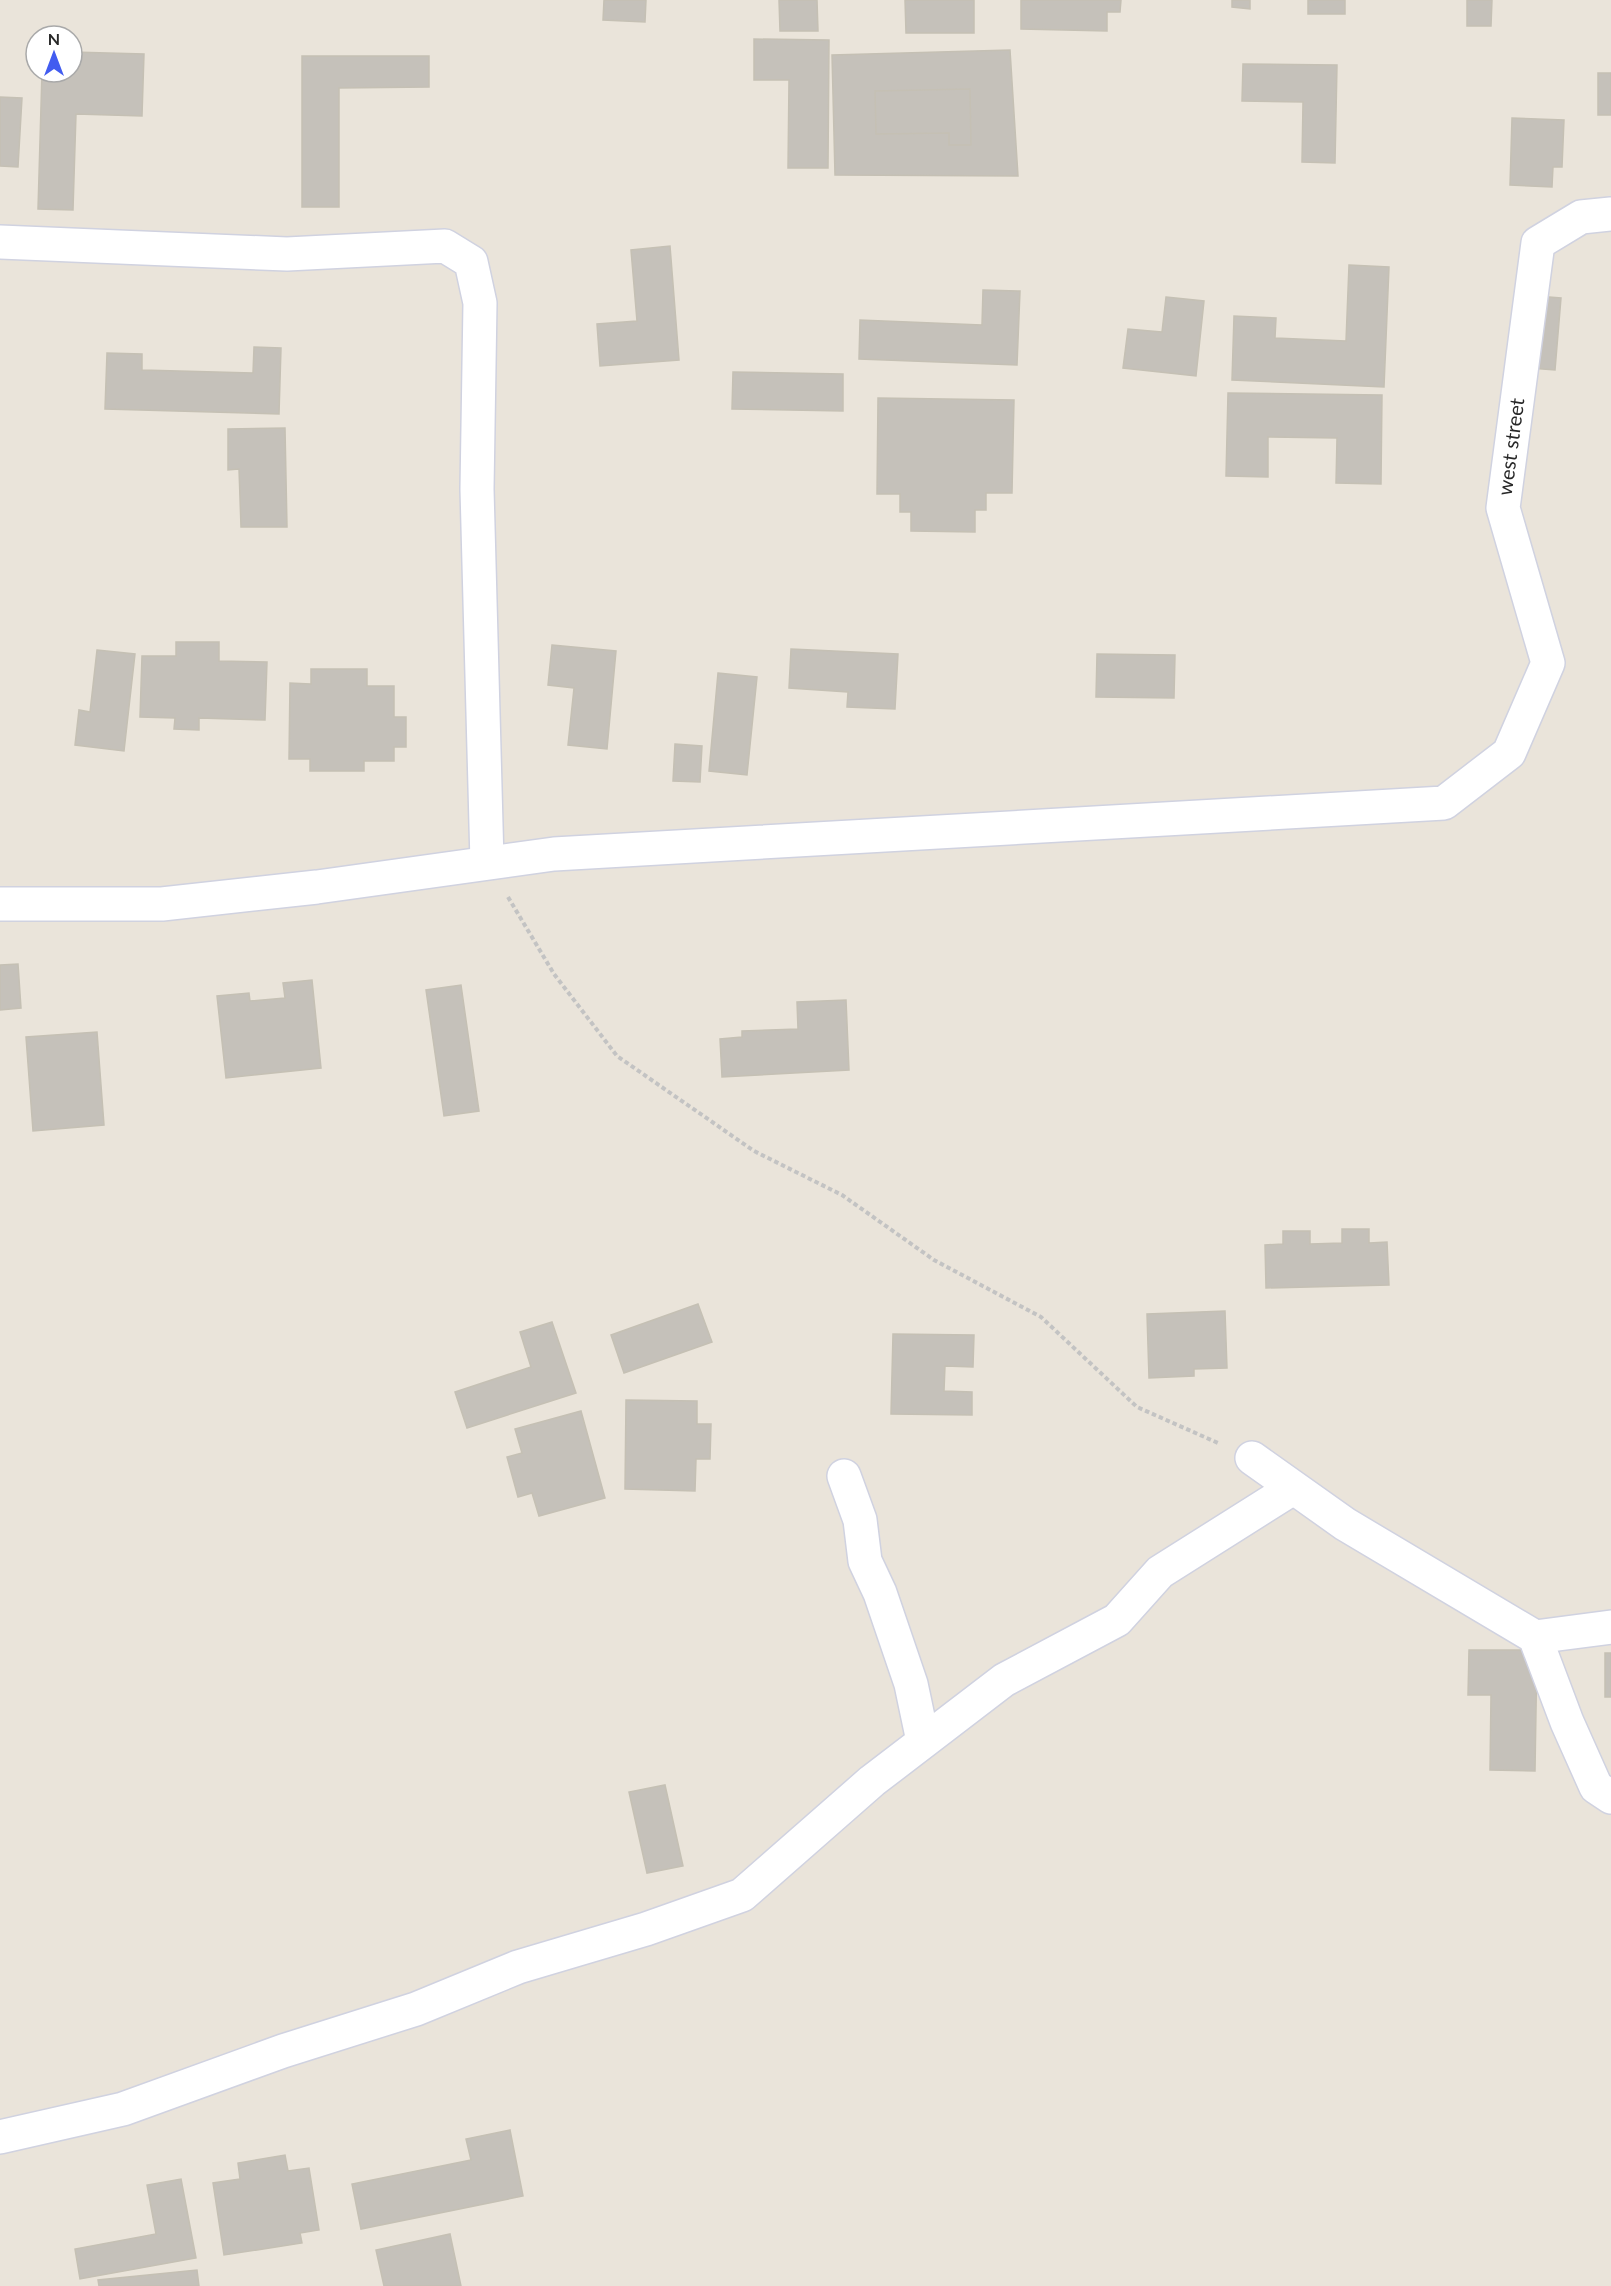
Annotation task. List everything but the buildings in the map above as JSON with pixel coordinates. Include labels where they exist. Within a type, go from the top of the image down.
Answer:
[{"type":"street","name":"west street","points":[[487,862],[566,853],[1444,803],[1509,753],[1548,663],[1503,508],[1539,243],[1581,218],[1611,214]]},
{"type":"street","points":[[0,242],[286,254],[445,246],[471,262],[480,303],[477,489],[487,862],[317,886],[162,904],[0,904]]},
{"type":"street","points":[[1252,1458],[1345,1524],[1535,1637],[1611,1628]]},
{"type":"street","points":[[844,1476],[860,1520],[865,1561],[880,1593],[911,1684],[923,1741]]},
{"type":"street","points":[[0,2137],[123,2109],[283,2051],[416,2009],[518,1967],[646,1929],[742,1895],[872,1781],[1004,1680],[1117,1620],[1160,1572],[1293,1488]]},
{"type":"street","points":[[1535,1637],[1567,1722],[1596,1787],[1611,1797]]},
{"type":"path","points":[[487,862],[554,974],[617,1056],[754,1151],[842,1195],[934,1260],[1041,1317],[1137,1407],[1252,1458]]}]
